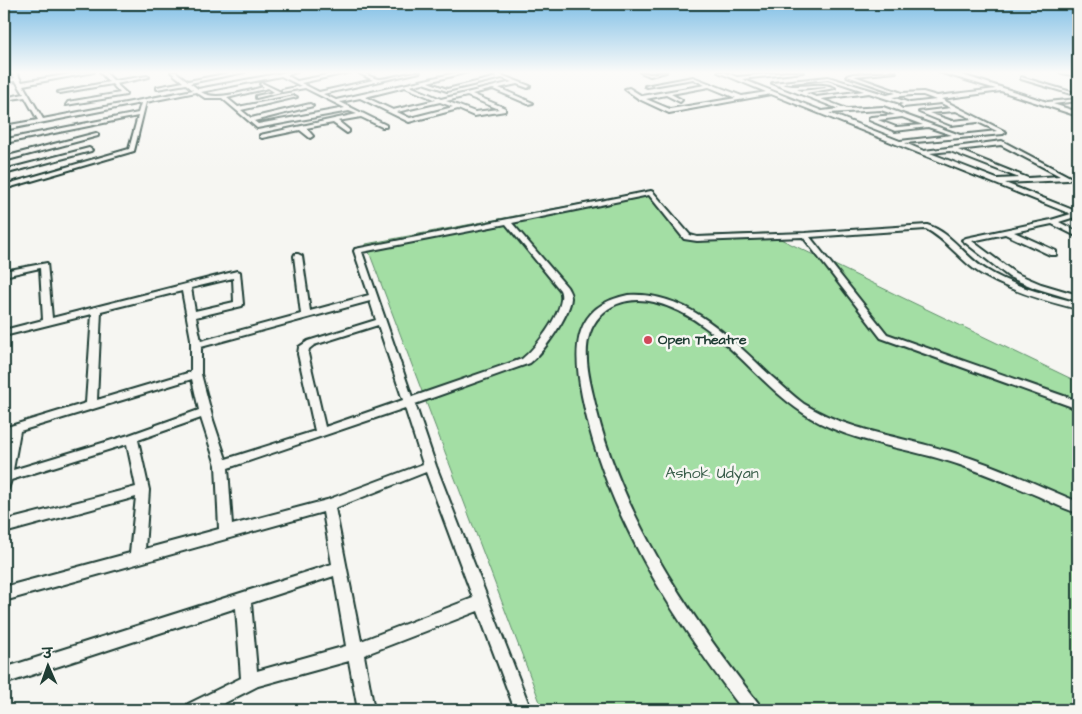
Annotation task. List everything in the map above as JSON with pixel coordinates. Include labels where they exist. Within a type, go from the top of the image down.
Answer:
[{"type":"street","points":[[32,105],[41,121]]},
{"type":"street","points":[[69,105],[75,115]]},
{"type":"street","points":[[4,128],[123,105]]},
{"type":"street","points":[[4,187],[132,150],[143,105]]},
{"type":"street","points":[[233,105],[257,126],[348,109]]},
{"type":"street","points":[[237,109],[256,105]]},
{"type":"street","points":[[341,105],[384,126]]},
{"type":"street","points":[[379,105],[409,120],[456,108]]},
{"type":"street","points":[[392,112],[421,105]]},
{"type":"street","points":[[450,105],[476,114],[504,110],[493,105]]},
{"type":"street","points":[[656,105],[668,111],[700,105]]},
{"type":"street","points":[[803,105],[1078,214]]},
{"type":"street","points":[[834,105],[846,110]]},
{"type":"street","points":[[822,113],[900,105]]},
{"type":"street","points":[[898,143],[1003,132],[950,105]]},
{"type":"street","points":[[1048,105],[1078,114]]},
{"type":"street","points":[[250,120],[310,106],[324,113]]},
{"type":"street","points":[[881,108],[960,136]]},
{"type":"street","points":[[956,109],[922,112],[951,123],[980,120]]},
{"type":"street","points":[[4,141],[141,114]]},
{"type":"street","points":[[262,136],[361,115]]},
{"type":"street","points":[[902,115],[871,119],[895,129],[929,125]]},
{"type":"street","points":[[332,120],[347,131]]},
{"type":"street","points":[[89,150],[103,122]]},
{"type":"street","points":[[301,127],[310,136]]},
{"type":"street","points":[[4,158],[96,135]]},
{"type":"street","points":[[924,153],[1002,143],[1068,178],[995,181]]},
{"type":"street","points":[[952,149],[1030,180]]},
{"type":"street","points":[[4,172],[89,150],[102,159]]},
{"type":"street","points":[[523,710],[430,466],[358,251],[651,193],[687,237],[697,239],[805,235],[928,227],[935,230],[970,262],[996,279],[1078,306]]},
{"type":"street","points":[[1078,214],[1053,222],[966,240],[1012,275],[1038,286],[1078,298]]},
{"type":"street","points":[[222,465],[321,433],[526,361],[536,354],[566,302],[567,295],[564,289],[506,221]]},
{"type":"street","points":[[1053,222],[1078,235]]},
{"type":"street","points":[[1008,232],[1053,253]]},
{"type":"street","points":[[805,235],[884,336],[1078,405]]},
{"type":"street","points":[[298,256],[306,314]]},
{"type":"street","points":[[4,273],[44,265],[48,322]]},
{"type":"street","points":[[4,333],[237,274],[238,304],[191,315]]},
{"type":"street","points":[[186,287],[196,345],[196,374],[205,412],[222,465],[226,533]]},
{"type":"street","points":[[196,345],[373,297]]},
{"type":"street","points":[[753,710],[694,628],[656,568],[622,504],[588,409],[581,355],[583,336],[590,320],[604,307],[616,301],[641,298],[676,306],[712,330],[800,406],[834,424],[869,436],[932,451],[980,466],[1078,508]]},
{"type":"street","points":[[91,406],[97,310]]},
{"type":"street","points":[[321,433],[303,354],[304,348],[311,343],[382,321]]},
{"type":"street","points":[[196,374],[10,431],[5,481],[205,412]]},
{"type":"street","points":[[132,438],[143,490],[137,557]]},
{"type":"street","points":[[4,594],[328,505],[430,466]]},
{"type":"street","points":[[4,527],[143,490]]},
{"type":"street","points":[[328,505],[366,710]]},
{"type":"street","points":[[4,676],[339,568]]},
{"type":"street","points":[[243,599],[250,682]]},
{"type":"street","points":[[194,710],[250,682],[355,651],[482,602]]},
{"type":"green space","name":"Ashok Udyan","points":[[653,190],[690,236],[768,233],[1078,382],[1078,710],[543,710],[366,244]]},
{"type":"place","name":"Open Theatre","points":[[648,340]]}]
